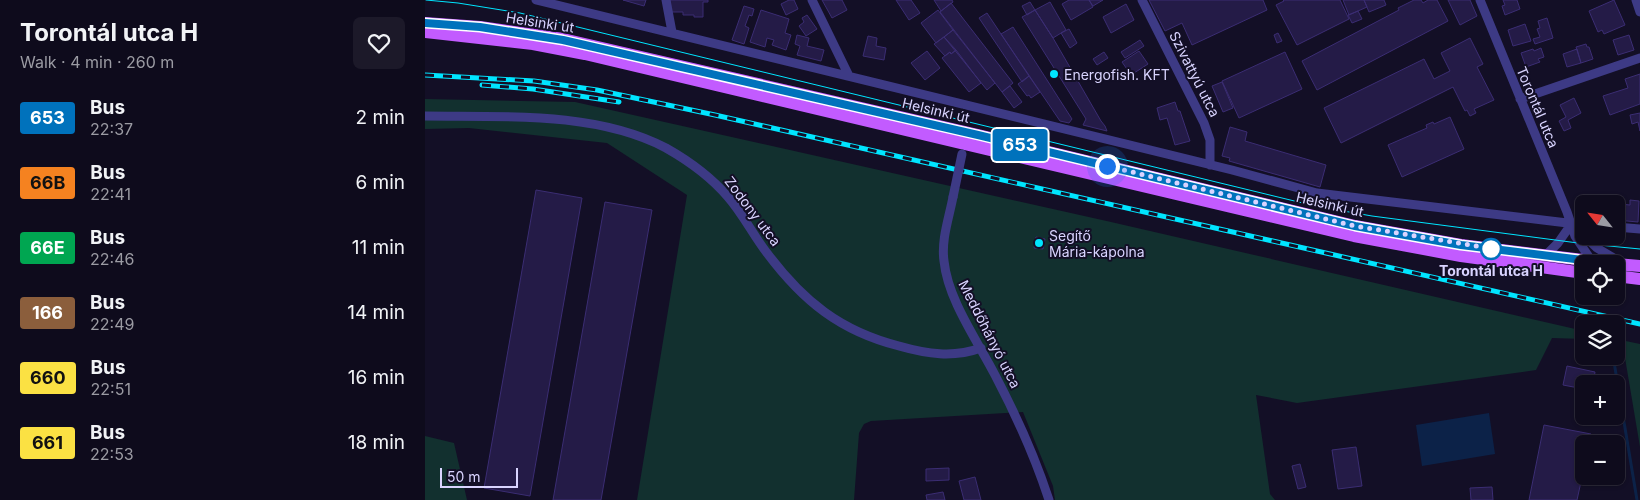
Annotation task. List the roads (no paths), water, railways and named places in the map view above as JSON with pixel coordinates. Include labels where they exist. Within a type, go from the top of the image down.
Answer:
[{"type":"main road","name":"Helsinki út","points":[[425,23],[480,27],[563,40],[978,135],[1355,226],[1461,245],[1575,260]]},
{"type":"main road","name":"Helsinki út","points":[[425,32],[533,44],[585,54],[963,149],[1354,236],[1461,256],[1575,271]]},
{"type":"main road","points":[[956,130],[961,136],[963,149]]},
{"type":"main road","points":[[963,149],[970,138],[978,135]]},
{"type":"main road","name":"Helsinki út","points":[[1625,264],[1640,266]]},
{"type":"main road","points":[[1625,277],[1640,279]]},
{"type":"street","name":"Helsinki út","points":[[536,0],[672,32],[1317,193],[1575,224]]},
{"type":"street","points":[[666,0],[672,32]]},
{"type":"street","points":[[812,0],[849,76]]},
{"type":"street","name":"Szivattyú utca","points":[[1142,0],[1205,122],[1210,140],[1210,165]]},
{"type":"street","name":"Torontál utca","points":[[1480,0],[1572,224],[1575,236],[1587,255]]},
{"type":"street","points":[[1636,0],[1640,12]]},
{"type":"street","points":[[1520,99],[1640,58]]},
{"type":"street","name":"Zodony utca","points":[[425,116],[568,120],[596,124],[636,135],[668,150],[696,167],[712,181],[733,203],[767,252],[794,285],[819,309],[833,319],[885,342],[925,352],[954,354],[967,353],[981,348]]},
{"type":"street","name":"Meddőhányó utca","points":[[963,149],[944,248],[945,271],[954,298],[1011,405],[1049,500]]},
{"type":"street","points":[[1545,256],[1558,243],[1572,224]]},
{"type":"street","name":"Torontál utca","points":[[1572,224],[1607,255]]},
{"type":"street","points":[[1625,228],[1640,229]]},
{"type":"water","points":[[1489,413],[1495,454],[1422,466],[1416,425]]},
{"type":"waterway","points":[[1614,365],[1637,500]]},
{"type":"tram line","points":[[426,0],[520,13],[1315,206],[1372,216],[1578,243],[1640,249]]},
{"type":"railway","points":[[425,75],[534,81],[597,90],[1640,324]]},
{"type":"railway","points":[[482,85],[533,89],[619,102]]},
{"type":"place","name":"Energofish. KFT","points":[[1054,74]]},
{"type":"place","name":"Segítő Mária-kápolna","points":[[1039,243]]},
{"type":"place","name":"Torontál utca H","points":[[1491,249]]}]
